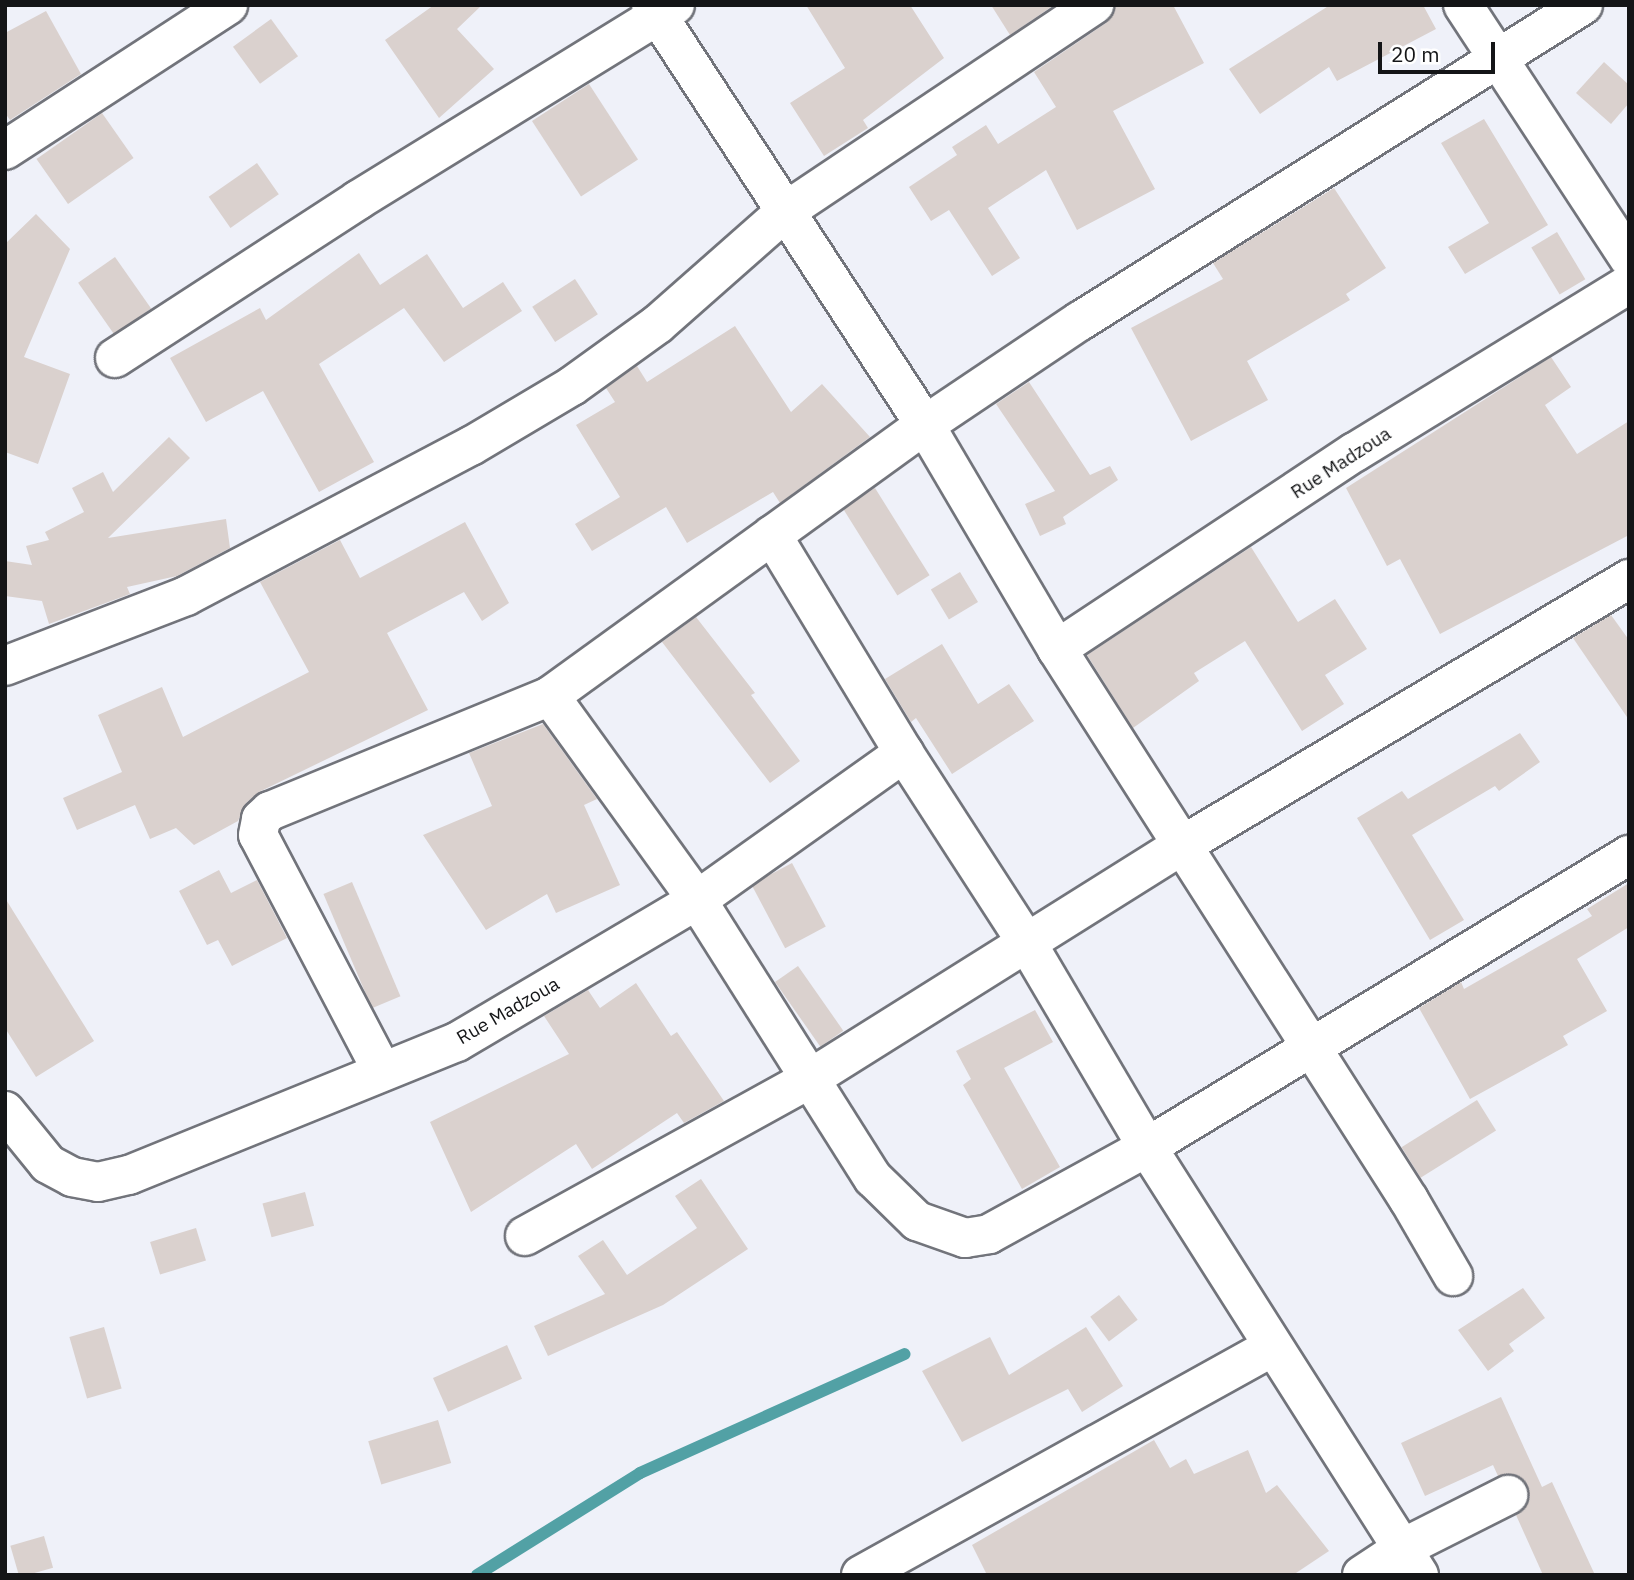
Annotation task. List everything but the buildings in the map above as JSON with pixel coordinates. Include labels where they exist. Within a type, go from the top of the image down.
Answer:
[{"type":"street","points":[[5,150],[228,5]]},
{"type":"street","points":[[5,666],[186,596],[471,446],[572,386],[658,324],[786,211],[1094,5]]},
{"type":"street","points":[[1463,5],[1495,59],[1629,258]]},
{"type":"street","points":[[381,1069],[258,835],[261,819],[295,799],[550,696],[925,425],[1583,5]]},
{"type":"street","points":[[116,358],[358,200],[662,9],[721,119],[786,211],[925,425],[1057,649],[1453,1276]]},
{"type":"street","name":"Rue Madzoua","points":[[1057,649],[1355,452],[1629,284]]},
{"type":"street","points":[[772,535],[904,753],[1027,943],[1147,1147],[1411,1561]]},
{"type":"street","points":[[525,1236],[811,1078],[1181,846],[1629,579]]},
{"type":"street","points":[[550,696],[697,900],[873,1178],[917,1221],[965,1238],[989,1234],[1147,1147],[1309,1046],[1629,855]]},
{"type":"street","name":"Rue Madzoua","points":[[5,1111],[48,1164],[72,1177],[98,1182],[129,1175],[381,1069],[457,1042],[697,900],[904,753]]},
{"type":"street","points":[[861,1575],[944,1525],[1273,1347]]},
{"type":"street","points":[[1362,1575],[1411,1561],[1507,1495]]},
{"type":"waterway","points":[[477,1575],[640,1473],[905,1354]]}]
